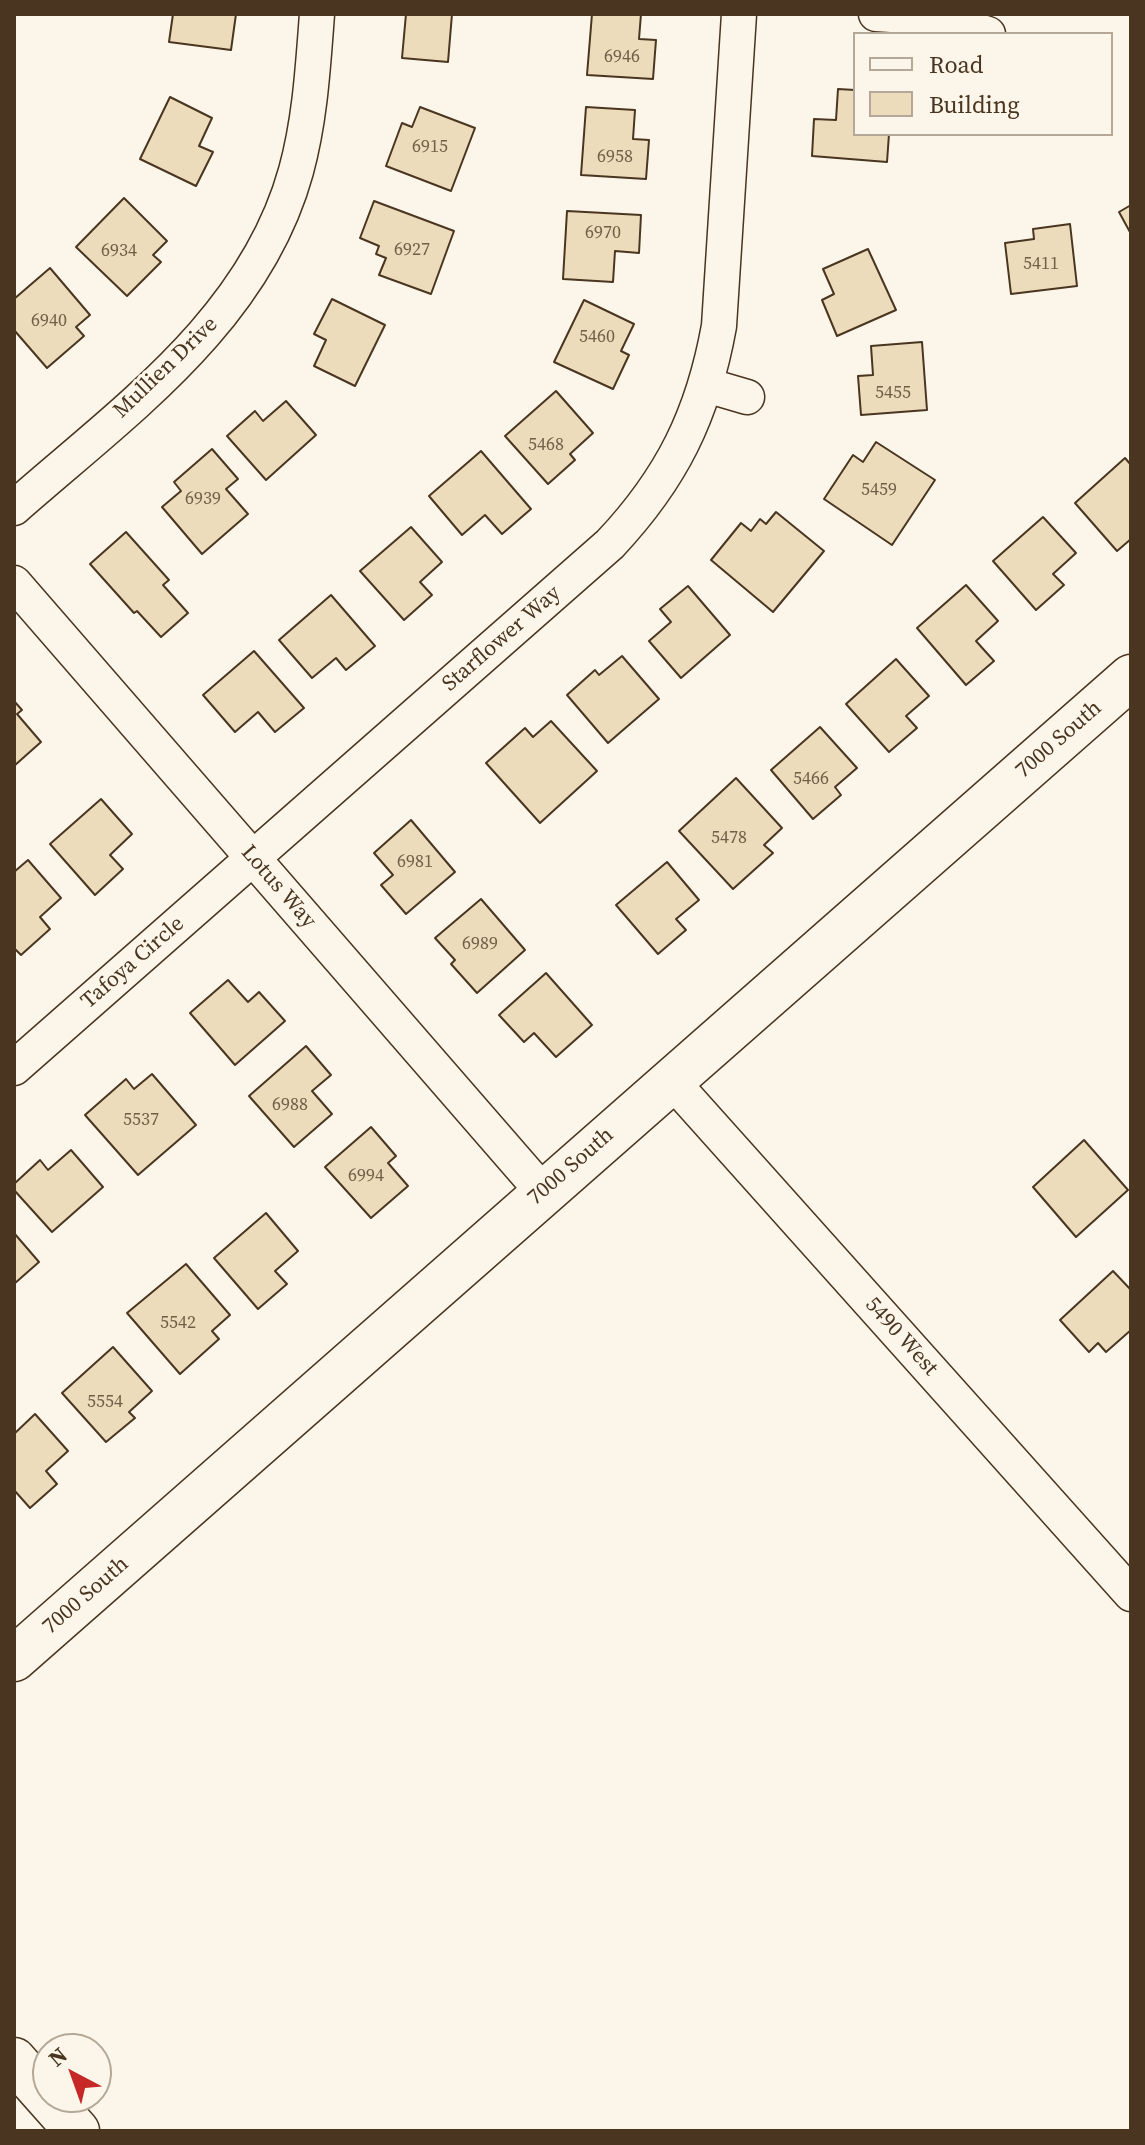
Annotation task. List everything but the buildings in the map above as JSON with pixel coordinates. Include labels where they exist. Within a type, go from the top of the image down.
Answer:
[{"type":"street","name":"Mullien Drive","points":[[14,508],[186,356],[215,324],[255,266],[281,216],[295,174],[312,88],[317,14]]},
{"type":"street","name":"Starflower Way","points":[[253,858],[610,544],[638,514],[663,480],[683,445],[706,385],[719,326],[739,14]]},
{"type":"street","points":[[876,14],[938,18],[982,32]]},
{"type":"street","points":[[706,385],[747,397]]},
{"type":"street","name":"Lotus Way","points":[[14,583],[543,1192]]},
{"type":"street","name":"7000 South","points":[[14,1659],[1131,677]]},
{"type":"street","name":"Tafoya Circle","points":[[14,1068],[253,858]]},
{"type":"street","name":"5490 West","points":[[671,1080],[1131,1594]]},
{"type":"street","points":[[14,2060],[77,2131]]}]
